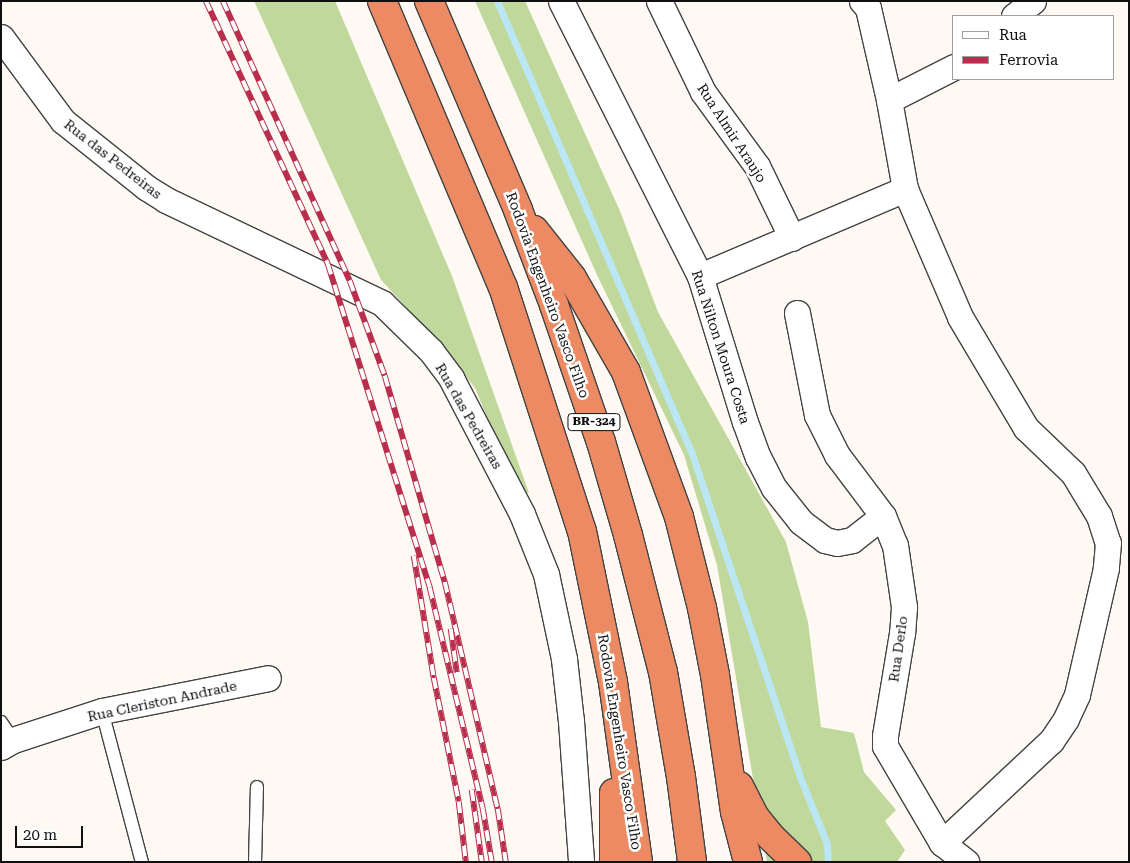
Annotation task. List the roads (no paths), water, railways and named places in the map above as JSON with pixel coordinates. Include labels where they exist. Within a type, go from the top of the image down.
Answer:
[{"type":"highway","name":"Rodovia Engenheiro Vasco Filho","points":[[382,1],[503,287],[582,531],[614,682],[638,862]]},
{"type":"highway","name":"Rodovia Engenheiro Vasco Filho","points":[[429,1],[518,210],[557,314],[600,442],[628,535],[663,672],[681,777],[692,862]]},
{"type":"highway","points":[[518,210],[572,278],[626,372],[679,516],[702,608],[715,675],[735,812],[748,862]]},
{"type":"highway","points":[[614,682],[614,862]]},
{"type":"highway","points":[[725,752],[743,797],[754,816],[771,837],[797,862]]},
{"type":"street","name":"Rua Nilton Moura Costa","points":[[561,1],[700,276],[758,457],[774,488],[789,508],[812,531],[825,540],[837,543],[852,540],[883,516]]},
{"type":"street","name":"Rua Almir Araujo","points":[[659,1],[703,92],[757,166],[792,238]]},
{"type":"street","points":[[1015,15],[1033,1]]},
{"type":"street","points":[[868,3],[889,100],[905,189],[960,317],[1026,428],[1073,473],[1099,516],[1108,543],[1106,568],[1080,686],[1066,720],[1051,741],[942,843]]},
{"type":"street","name":"Rua das Pedreiras","points":[[1,37],[63,121],[147,188],[166,200],[382,303],[431,352],[451,378],[478,426],[522,514],[546,574],[564,660],[571,721],[581,862]]},
{"type":"street","points":[[889,100],[952,68]]},
{"type":"street","points":[[700,276],[905,189]]},
{"type":"street","name":"Rua Derlo","points":[[797,313],[818,414],[837,455],[883,516],[895,545],[904,607],[902,633],[885,746],[942,843],[966,862]]},
{"type":"street","name":"Rua Cleriston Andrade","points":[[5,737],[102,711],[268,678]]},
{"type":"lane","points":[[102,711],[142,862]]},
{"type":"lane","points":[[255,862],[256,787]]},
{"type":"waterway","points":[[497,1],[691,451],[800,777],[827,844],[828,862]]},
{"type":"railway","points":[[206,1],[328,264],[430,588],[483,809],[492,862]]},
{"type":"railway","points":[[223,1],[350,281],[385,376],[445,582],[498,809],[506,862]]},
{"type":"railway","points":[[414,556],[434,678],[459,802],[466,862]]},
{"type":"railway","points":[[451,629],[457,673]]},
{"type":"railway","points":[[472,790],[482,862]]}]
